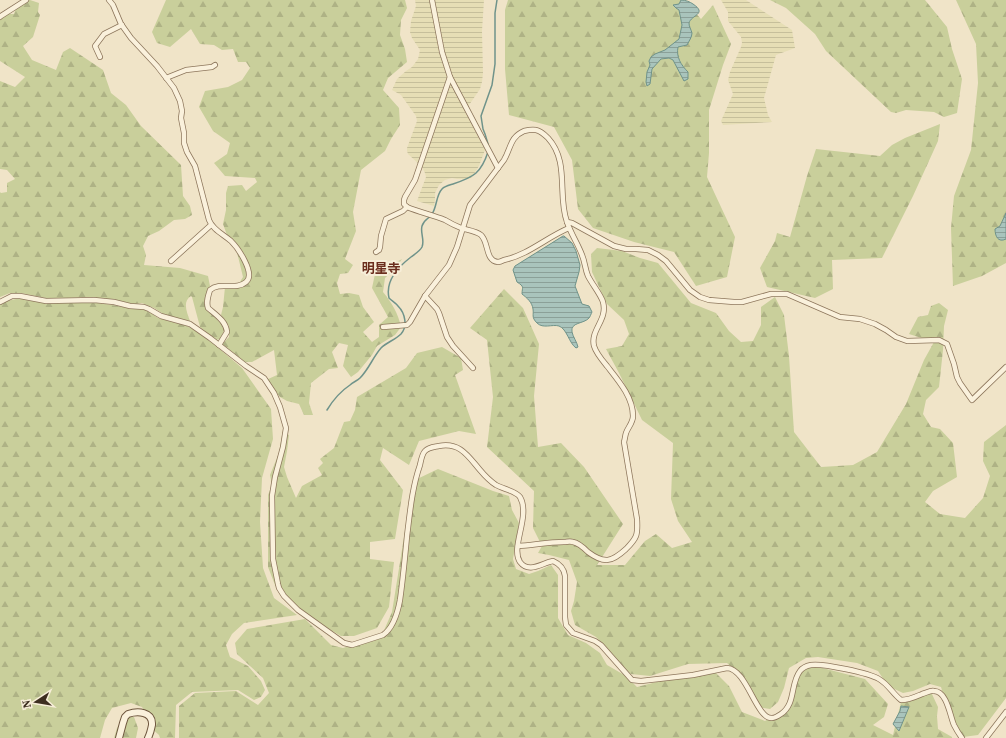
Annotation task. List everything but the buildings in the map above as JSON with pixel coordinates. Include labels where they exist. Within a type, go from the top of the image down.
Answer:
[{"type":"street","points":[[0,16],[26,0]]},
{"type":"street","points":[[110,0],[122,25],[174,88],[180,101],[182,111],[181,118],[184,143],[195,166],[211,225],[232,242],[238,249],[249,270],[249,278],[243,284],[214,286],[210,290],[207,303],[208,308],[224,323],[227,332],[219,345]]},
{"type":"street","points":[[432,0],[442,52],[450,77],[498,168]]},
{"type":"street","points":[[100,57],[95,46],[104,34],[122,25]]},
{"type":"street","points":[[166,78],[186,70],[212,67],[216,64]]},
{"type":"street","points":[[450,77],[415,180],[405,196],[404,204],[407,207],[444,220],[482,236],[489,255],[497,262],[511,259],[525,253],[562,231],[570,228]]},
{"type":"street","points":[[383,327],[407,325],[410,322],[425,296],[449,265],[457,247],[470,205],[504,160],[513,139],[518,134],[527,130],[534,129],[542,132],[550,140],[560,163],[563,176],[562,192],[567,222],[582,255],[587,274],[603,302],[603,318],[593,340],[595,351],[619,382],[627,395],[632,408],[633,418],[625,433],[624,442],[638,531],[633,542],[615,558],[608,560],[599,558],[573,542],[518,546]]},
{"type":"street","points":[[376,252],[380,247],[381,236],[386,219],[403,211],[407,207]]},
{"type":"street","points":[[567,222],[572,222],[614,246],[626,250],[648,250],[658,255],[690,290],[700,297],[709,300],[742,302],[771,294],[787,294],[840,317],[860,319],[876,324],[896,337],[907,341],[939,340],[947,344],[957,377],[972,400],[1006,368]]},
{"type":"street","points":[[171,261],[211,225]]},
{"type":"street","points":[[0,302],[12,296],[20,296],[46,300],[94,300],[144,307],[161,316],[190,324],[264,378],[274,393],[280,406],[286,428],[272,496],[273,559],[279,588],[284,596],[298,610],[344,643],[352,645],[383,635],[386,633],[397,613],[400,600],[415,478],[423,453],[426,449],[431,447],[452,445],[456,446],[470,458],[489,480],[504,489],[519,495],[524,512],[517,553],[521,563],[526,568],[535,567],[553,561],[562,566],[565,576],[566,625],[574,633],[595,641],[601,645],[632,680],[641,681],[693,675],[731,668],[740,677],[766,717],[772,718],[786,710],[790,703],[796,680],[800,672],[805,667],[812,664],[857,671],[879,679],[885,683],[901,700],[936,690],[942,695],[947,704],[954,725],[962,738]]},
{"type":"street","points":[[425,296],[440,313],[447,337],[452,346],[473,368]]},
{"type":"street","points":[[119,738],[125,718],[128,714],[137,712],[149,715],[152,720],[148,738]]},
{"type":"street","points":[[986,738],[1006,712]]},
{"type":"shaded area","points":[[415,0],[484,0],[482,31],[482,82],[480,89],[465,111],[485,150],[479,166],[472,177],[469,179],[452,178],[445,180],[439,185],[435,193],[434,206],[417,201],[426,177],[422,167],[408,154],[407,151],[417,121],[416,116],[401,95],[392,90],[397,79],[412,67],[418,59],[420,50],[410,32],[411,21],[416,6]]},
{"type":"shaded area","points":[[721,0],[746,0],[792,30],[795,48],[776,55],[764,98],[768,115],[772,122],[723,125],[721,121],[733,94],[728,80],[742,43],[741,37],[728,21],[728,12]]},
{"type":"green space","points":[[22,0],[30,0],[39,3],[38,12],[40,15],[33,37],[23,46],[32,60],[56,70],[63,52],[70,48],[103,70],[111,93],[126,105],[141,126],[181,165],[183,196],[190,206],[192,215],[185,219],[174,220],[159,231],[148,236],[143,246],[146,255],[144,265],[180,268],[208,276],[210,286],[204,303],[208,310],[224,326],[224,331],[220,339],[216,340],[200,327],[191,296],[188,298],[186,304],[190,321],[165,315],[142,303],[124,303],[88,297],[46,298],[21,293],[10,293],[0,297],[0,192],[7,192],[7,183],[15,179],[7,170],[0,169],[0,81],[15,87],[25,77],[0,61],[0,14],[14,14],[16,8]]},
{"type":"green space","points":[[166,0],[405,0],[407,8],[401,20],[400,35],[405,49],[407,62],[388,78],[383,90],[399,108],[400,125],[385,151],[361,170],[353,212],[356,231],[345,259],[353,265],[348,273],[340,274],[337,283],[340,294],[349,293],[359,295],[363,307],[374,322],[363,332],[372,342],[379,337],[379,325],[388,317],[372,288],[375,274],[402,259],[385,278],[383,292],[394,308],[401,327],[395,335],[377,346],[372,355],[358,372],[351,377],[343,366],[348,345],[339,343],[332,352],[338,368],[329,369],[311,383],[309,403],[313,415],[304,415],[299,404],[287,401],[280,397],[266,380],[277,375],[274,350],[252,362],[245,362],[222,344],[229,337],[229,326],[221,315],[225,287],[238,285],[243,277],[235,244],[227,235],[223,224],[226,210],[226,193],[228,186],[242,185],[246,191],[257,182],[255,178],[225,176],[214,163],[227,154],[230,143],[213,131],[199,107],[205,91],[228,87],[242,80],[250,68],[246,62],[238,62],[233,49],[222,50],[214,45],[200,44],[191,29],[170,47],[157,43],[152,32]]},
{"type":"green space","points":[[508,0],[684,0],[701,19],[713,5],[731,44],[709,110],[709,153],[707,177],[735,237],[727,277],[696,286],[674,252],[634,242],[593,228],[578,209],[572,160],[554,127],[509,115],[505,69],[505,10]]},
{"type":"green space","points":[[770,0],[925,0],[947,27],[952,49],[962,79],[957,113],[944,117],[934,112],[906,110],[896,113],[891,112],[826,51],[815,34],[786,8]]},
{"type":"green space","points":[[956,0],[1006,0],[1006,263],[982,276],[953,286],[951,228],[954,196],[971,150],[978,83],[976,44]]},
{"type":"green space","points":[[940,124],[938,141],[882,258],[832,260],[833,289],[815,298],[767,287],[760,268],[775,241],[777,233],[790,237],[816,149],[880,156],[892,145],[905,138]]},
{"type":"green space","points":[[597,248],[622,251],[658,263],[691,303],[716,313],[729,331],[741,342],[753,341],[761,325],[761,307],[775,297],[784,315],[789,356],[794,432],[821,467],[853,465],[877,452],[906,404],[924,360],[934,342],[909,334],[918,317],[928,315],[931,306],[939,303],[948,310],[944,326],[939,387],[926,400],[923,414],[931,427],[940,429],[953,443],[957,477],[933,491],[925,502],[940,514],[965,518],[983,498],[990,476],[983,461],[984,442],[1006,425],[1006,698],[978,735],[963,737],[951,720],[941,687],[930,684],[913,691],[903,693],[888,686],[878,671],[857,663],[818,657],[806,658],[789,668],[784,688],[778,702],[770,709],[757,707],[742,677],[727,663],[688,664],[650,676],[631,674],[616,662],[607,648],[596,637],[575,625],[571,611],[577,582],[569,560],[538,553],[542,546],[533,528],[534,491],[487,447],[493,397],[487,340],[470,328],[504,289],[523,308],[539,344],[534,396],[538,447],[561,443],[584,467],[623,524],[597,565],[625,565],[645,541],[656,534],[672,548],[692,542],[678,521],[671,499],[673,443],[642,420],[606,349],[622,346],[629,334],[624,320],[607,304],[592,272],[591,254]]},
{"type":"green space","points":[[24,298],[91,302],[133,308],[144,308],[158,318],[185,325],[202,334],[242,368],[271,409],[273,439],[262,478],[260,522],[263,568],[274,598],[297,615],[244,623],[232,634],[226,645],[230,657],[248,666],[261,681],[265,690],[261,697],[254,700],[238,690],[192,692],[176,705],[175,738],[160,738],[159,735],[150,727],[150,720],[142,707],[131,703],[112,708],[105,720],[100,738],[0,738],[0,304]]},
{"type":"green space","points":[[442,347],[461,358],[463,370],[455,375],[476,434],[459,431],[419,441],[409,465],[383,448],[380,460],[403,490],[395,539],[370,542],[370,559],[394,562],[389,607],[377,628],[354,636],[341,636],[315,621],[288,602],[275,585],[268,567],[268,495],[272,485],[270,475],[279,453],[283,430],[289,435],[284,467],[296,498],[302,486],[322,475],[318,468],[323,463],[320,459],[334,448],[344,422],[350,421],[355,410],[357,397],[406,368],[417,353]]},
{"type":"green space","points":[[438,469],[509,496],[512,510],[519,523],[513,559],[516,569],[529,574],[551,565],[558,575],[558,618],[568,635],[586,643],[600,653],[607,665],[626,676],[637,687],[684,675],[714,671],[729,686],[742,712],[765,721],[785,708],[799,671],[811,665],[865,679],[888,704],[884,717],[873,725],[893,735],[901,702],[931,692],[938,707],[938,729],[952,738],[179,738],[179,706],[195,693],[236,691],[258,705],[269,693],[263,678],[237,654],[235,643],[247,629],[305,619],[331,645],[343,648],[382,635],[392,612],[413,481]]},
{"type":"green space","points":[[129,717],[134,717],[138,728],[136,738],[114,738],[117,728],[122,720]]},
{"type":"water","points":[[681,0],[691,3],[699,10],[699,12],[690,20],[689,26],[692,34],[687,45],[678,47],[678,57],[681,64],[688,72],[688,79],[684,81],[673,60],[669,58],[661,59],[652,69],[650,84],[647,86],[647,72],[651,57],[665,50],[679,39],[682,25],[679,10],[673,5],[679,4]]},
{"type":"water","points":[[1006,213],[1006,239],[1001,240],[996,236],[995,229],[1000,226]]},
{"type":"water","points":[[563,236],[572,243],[576,251],[580,265],[575,286],[582,304],[589,306],[592,312],[587,320],[573,326],[573,334],[578,347],[576,348],[566,333],[559,326],[542,326],[535,321],[533,318],[532,304],[522,294],[523,288],[517,282],[513,270],[515,266]]},
{"type":"water","points":[[901,706],[909,707],[899,731],[893,724]]},
{"type":"waterway","points":[[488,144],[483,129],[481,116],[492,85],[495,64],[495,13],[497,0]]},
{"type":"waterway","points":[[327,410],[340,393],[359,379],[381,348],[399,336],[403,331],[405,323],[404,316],[397,305],[389,298],[388,292],[391,280],[397,270],[422,247],[422,226],[434,211],[442,189],[476,173],[483,165],[488,152]]},
{"type":"district","name":"明星寺","points":[[381,268]]}]
